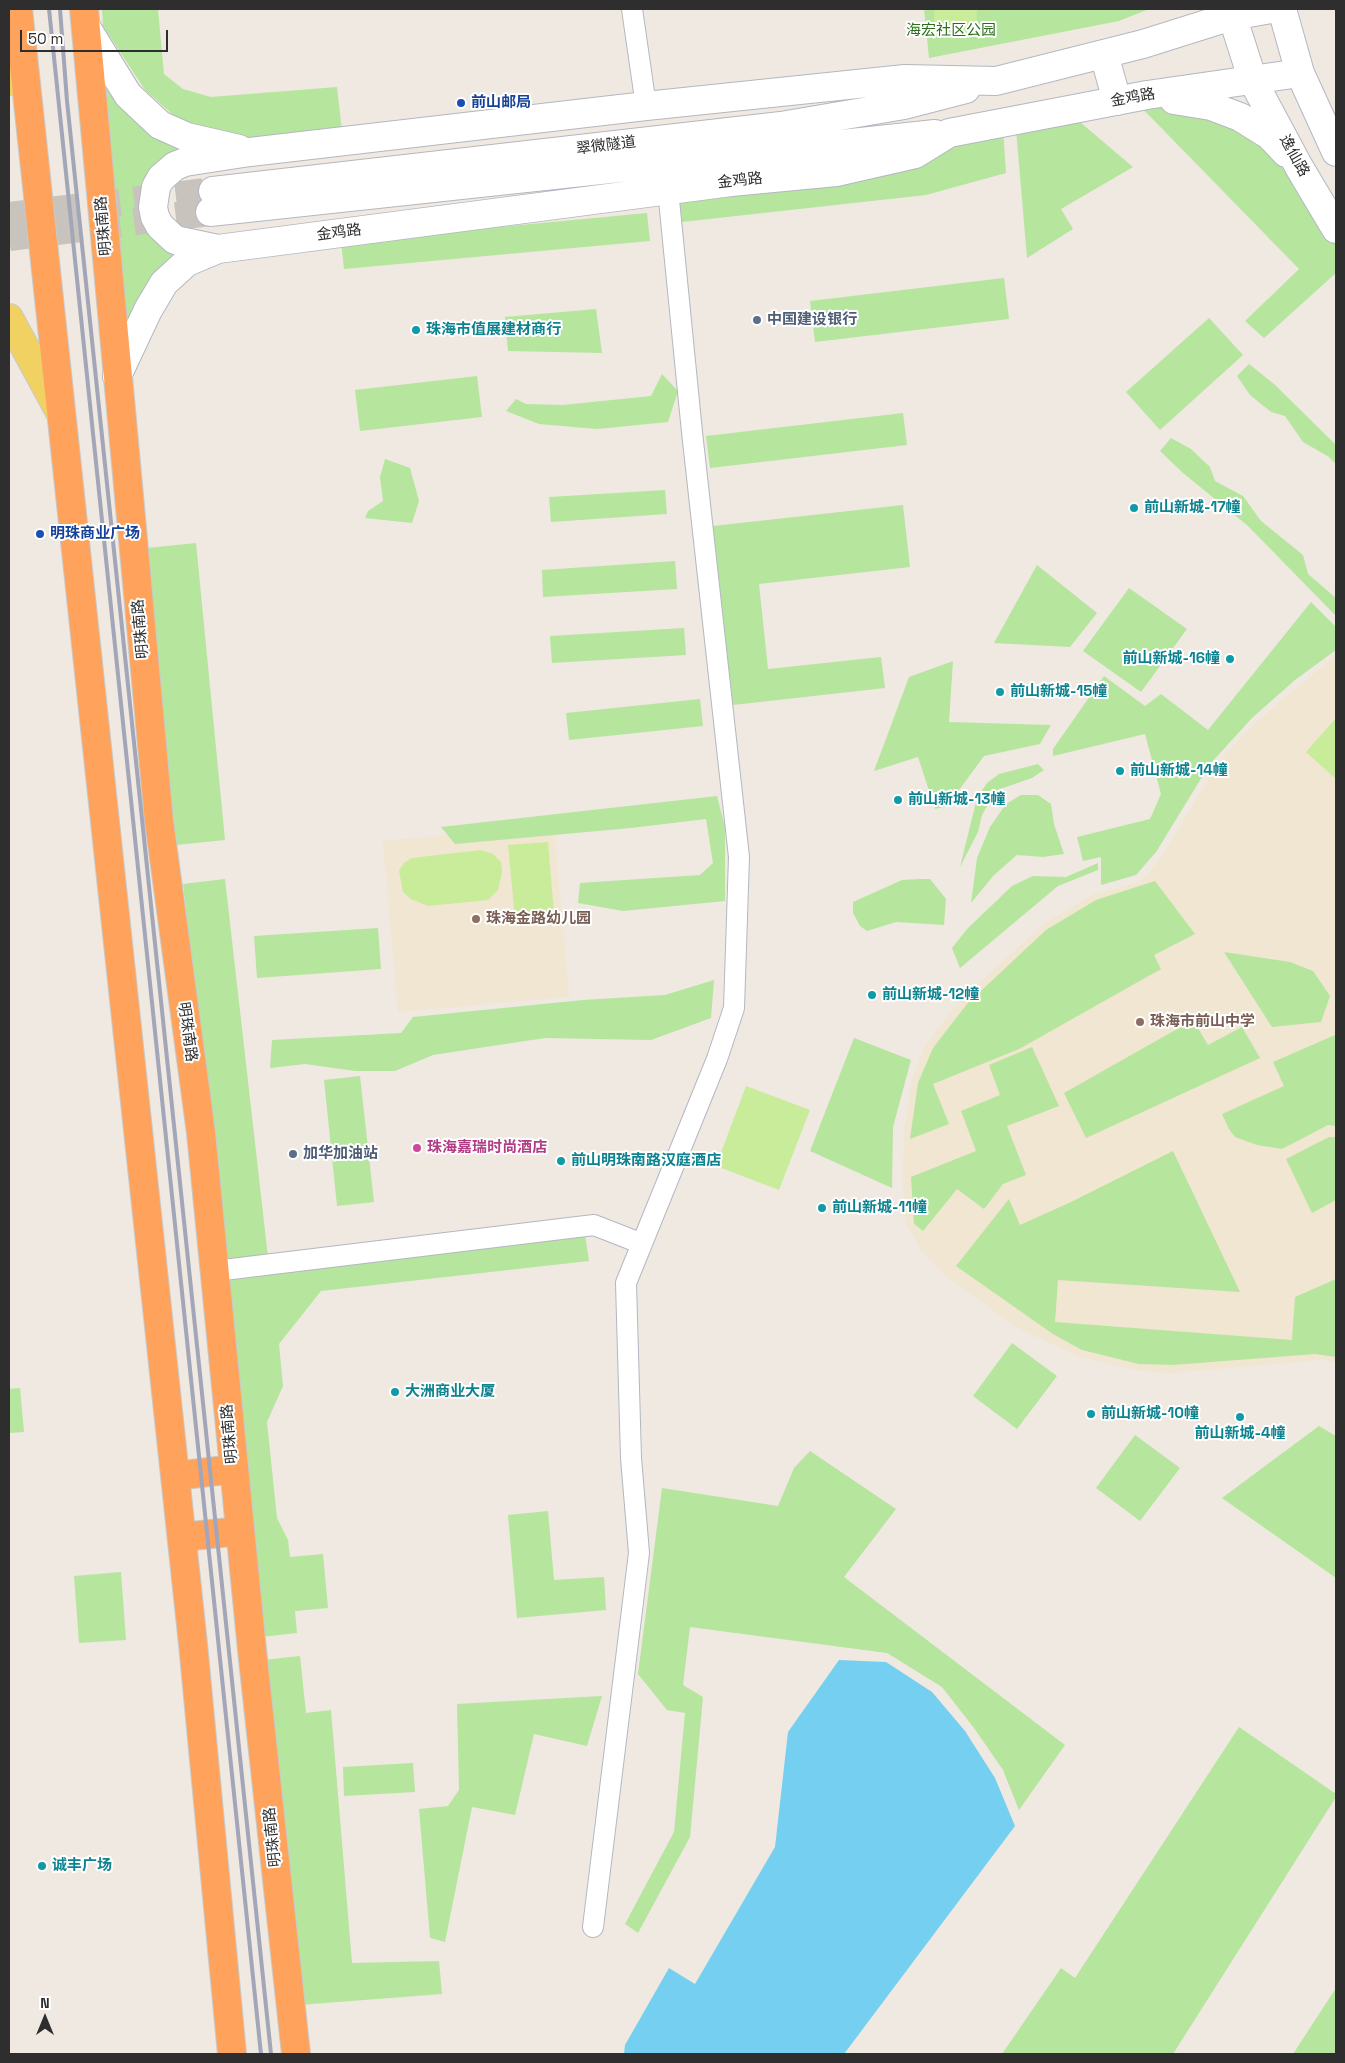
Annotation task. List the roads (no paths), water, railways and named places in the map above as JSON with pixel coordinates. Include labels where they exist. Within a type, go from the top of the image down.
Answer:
[{"type":"highway","points":[[18,9],[182,1537],[232,2054]]},
{"type":"highway","name":"明珠南路","points":[[85,18],[159,821],[201,1133],[240,1531],[296,2054]]},
{"type":"highway","points":[[175,1476],[234,1469]]},
{"type":"highway","points":[[182,1537],[240,1531]]},
{"type":"main road","points":[[1143,44],[1186,9]]},
{"type":"main road","points":[[218,249],[186,243],[167,234],[160,226],[154,212],[153,197],[156,187],[167,171],[185,162],[250,152],[905,78],[996,82],[1143,44],[1231,13],[1272,9]]},
{"type":"main road","points":[[1282,9],[1300,73],[1336,152]]},
{"type":"main road","name":"逸仙路","points":[[1231,13],[1254,81],[1299,167],[1336,230]]},
{"type":"main road","points":[[85,18],[128,95],[160,125],[187,137],[250,152]]},
{"type":"main road","points":[[9,81],[22,45]]},
{"type":"main road","points":[[1104,54],[1117,101]]},
{"type":"main road","name":"金鸡路","points":[[218,249],[668,190],[836,172],[915,154],[949,132],[1147,95],[1300,73]]},
{"type":"main road","name":"翠微隧道","points":[[949,132],[211,202],[781,126],[904,105],[996,82]]},
{"type":"main road","points":[[1147,95],[1211,106],[1240,118],[1269,136],[1299,167]]},
{"type":"main road","points":[[117,376],[148,310],[164,283],[187,262],[218,249]]},
{"type":"main road","points":[[9,318],[62,414]]},
{"type":"street","points":[[632,9],[646,106]]},
{"type":"street","points":[[593,1927],[639,1553],[631,1458],[626,1283],[640,1243],[717,1058],[734,1008],[739,867],[668,190]]},
{"type":"street","points":[[215,1271],[594,1225],[640,1243]]},
{"type":"water","points":[[839,1660],[886,1662],[932,1692],[965,1731],[995,1778],[1015,1826],[844,2054],[624,2054],[625,2045],[669,1968],[695,1984],[775,1847],[788,1732]]},
{"type":"tunnel","points":[[9,216],[213,191]]},
{"type":"tunnel","points":[[9,237],[210,212]]},
{"type":"railway","points":[[49,9],[261,2054]]},
{"type":"railway","points":[[60,9],[67,101],[271,2054]]},
{"type":"place","name":"前山邮局","points":[[461,103]]},
{"type":"place","name":"中国建设银行","points":[[757,320]]},
{"type":"place","name":"珠海市值展建材商行","points":[[416,330]]},
{"type":"place","name":"前山新城-17幢","points":[[1134,508]]},
{"type":"place","name":"明珠商业广场","points":[[40,534]]},
{"type":"place","name":"前山新城-16幢","points":[[1230,659]]},
{"type":"place","name":"前山新城-15幢","points":[[1000,692]]},
{"type":"place","name":"前山新城-14幢","points":[[1120,771]]},
{"type":"place","name":"前山新城-13幢","points":[[898,800]]},
{"type":"place","name":"珠海金路幼儿园","points":[[476,919]]},
{"type":"place","name":"前山新城-12幢","points":[[872,995]]},
{"type":"place","name":"珠海市前山中学","points":[[1140,1022]]},
{"type":"place","name":"珠海嘉瑞时尚酒店","points":[[417,1148]]},
{"type":"place","name":"加华加油站","points":[[293,1154]]},
{"type":"place","name":"前山明珠南路汉庭酒店","points":[[561,1161]]},
{"type":"place","name":"前山新城-11幢","points":[[822,1208]]},
{"type":"place","name":"大洲商业大厦","points":[[395,1392]]},
{"type":"place","name":"前山新城-10幢","points":[[1091,1414]]},
{"type":"place","name":"前山新城-4幢","points":[[1240,1417]]},
{"type":"place","name":"诚丰广场","points":[[42,1866]]},
{"type":"park label","name":"海宏社区公园","points":[[951,31]]}]
